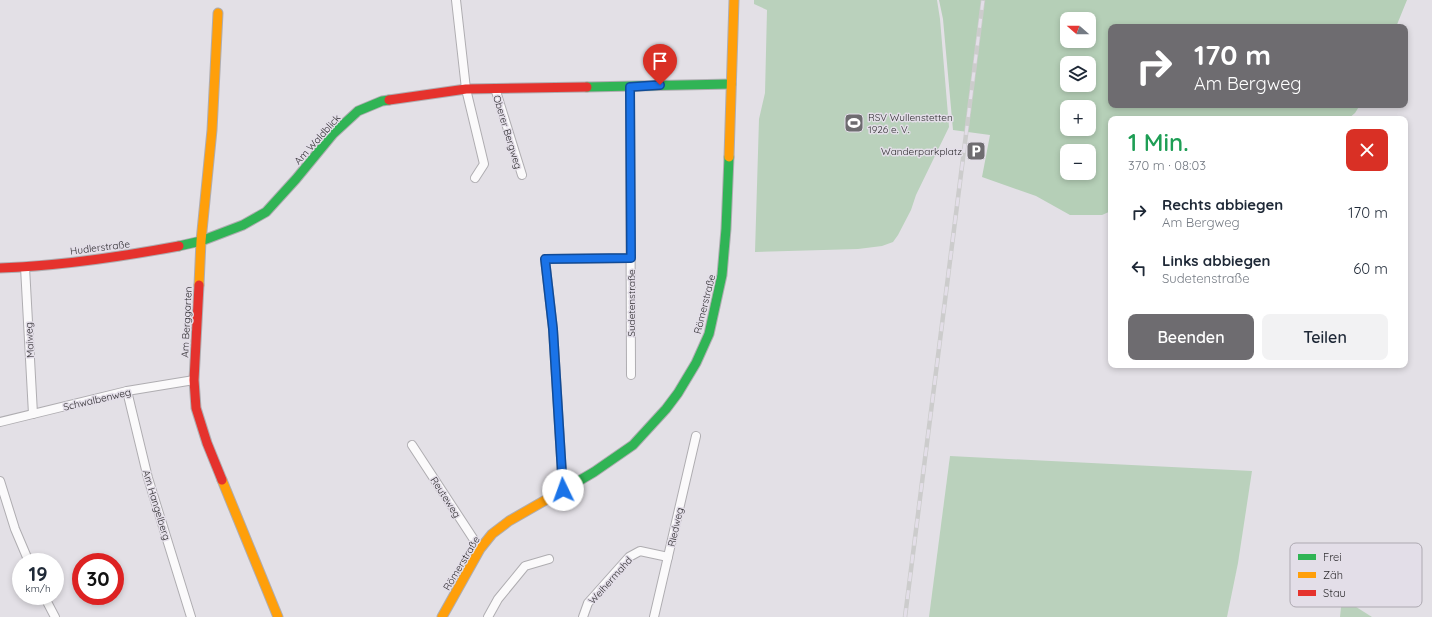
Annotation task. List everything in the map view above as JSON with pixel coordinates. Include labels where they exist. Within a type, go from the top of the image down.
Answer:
[{"type":"street","points":[[456,0],[466,89],[484,164],[475,178]]},
{"type":"street","name":"Römerstraße","points":[[442,617],[480,549],[492,534],[508,521],[594,472],[633,445],[666,409],[678,393],[696,363],[709,334],[722,275],[726,237],[734,0]]},
{"type":"street","name":"Am Berggarten","points":[[218,13],[212,130],[201,241],[194,380],[196,408],[207,443],[278,617]]},
{"type":"street","name":"Am Waldblick","points":[[201,241],[243,225],[266,212],[296,179],[333,134],[358,111],[382,101],[466,89],[731,84]]},
{"type":"street","name":"Sudetenstraße","points":[[630,87],[631,375]]},
{"type":"street","name":"Oberer Bergweg","points":[[495,88],[522,175]]},
{"type":"street","name":"Hudlerstraße","points":[[0,268],[25,267],[132,255],[201,241]]},
{"type":"street","points":[[563,490],[553,329],[545,259],[631,258]]},
{"type":"street","name":"Maiweg","points":[[25,267],[33,414]]},
{"type":"street","name":"Schwalbenweg","points":[[0,422],[127,391],[194,380]]},
{"type":"street","name":"Am Hangelberg","points":[[127,391],[148,478],[192,617]]},
{"type":"street","name":"Riedweg","points":[[654,617],[696,436]]},
{"type":"street","name":"Reuteweg","points":[[412,445],[480,549]]},
{"type":"street","points":[[0,481],[14,529],[25,553]]},
{"type":"street","name":"Weihermahd","points":[[582,617],[588,603],[629,557],[640,551],[668,557]]},
{"type":"street","points":[[488,617],[498,599],[525,566],[549,559]]},
{"type":"street","points":[[49,605],[55,617]]},
{"type":"green space","name":"RSV Wullenstetten 1926 e. V.","points":[[754,0],[937,0],[949,127],[916,195],[911,210],[893,242],[882,246],[858,249],[755,252],[759,119],[765,93],[767,10],[754,4]]},
{"type":"green space","points":[[939,0],[1407,0],[1397,24],[1108,24],[1108,108],[1358,108],[1352,116],[1108,116],[1108,212],[1102,215],[1070,215],[1036,196],[982,177],[990,135],[953,130],[943,19]]},
{"type":"green space","points":[[950,456],[1252,471],[1238,563],[1227,617],[929,617]]},
{"type":"green space","points":[[1341,607],[1356,607],[1372,617],[1340,617]]},
{"type":"railway","points":[[905,617],[983,0]]},
{"type":"traffic: fast","points":[[587,87],[731,84]]},
{"type":"traffic: fast","points":[[179,246],[201,241],[243,225],[266,212],[296,179],[333,134],[358,111],[382,101],[389,100]]},
{"type":"traffic: fast","points":[[577,482],[633,445],[666,409],[678,393],[696,363],[709,334],[722,275],[726,229],[729,157]]},
{"type":"traffic: slow","points":[[729,157],[734,0]]},
{"type":"traffic: slow","points":[[199,285],[201,241],[212,130],[218,13]]},
{"type":"traffic: slow","points":[[222,480],[278,617]]},
{"type":"traffic: slow","points":[[442,617],[480,549],[492,534],[509,521],[577,482]]},
{"type":"traffic: jam","points":[[389,100],[466,89],[587,87]]},
{"type":"traffic: jam","points":[[0,268],[90,260],[179,246]]},
{"type":"traffic: jam","points":[[199,285],[194,380],[196,408],[207,443],[222,480]]},
{"type":"place","name":"RSV Wullenstetten 1926 e. V.","points":[[854,123]]},
{"type":"place","name":"Wanderparkplatz","points":[[976,151]]},
{"type":"route","points":[[563,490],[553,329],[545,259],[631,258],[630,87],[660,85]]}]
